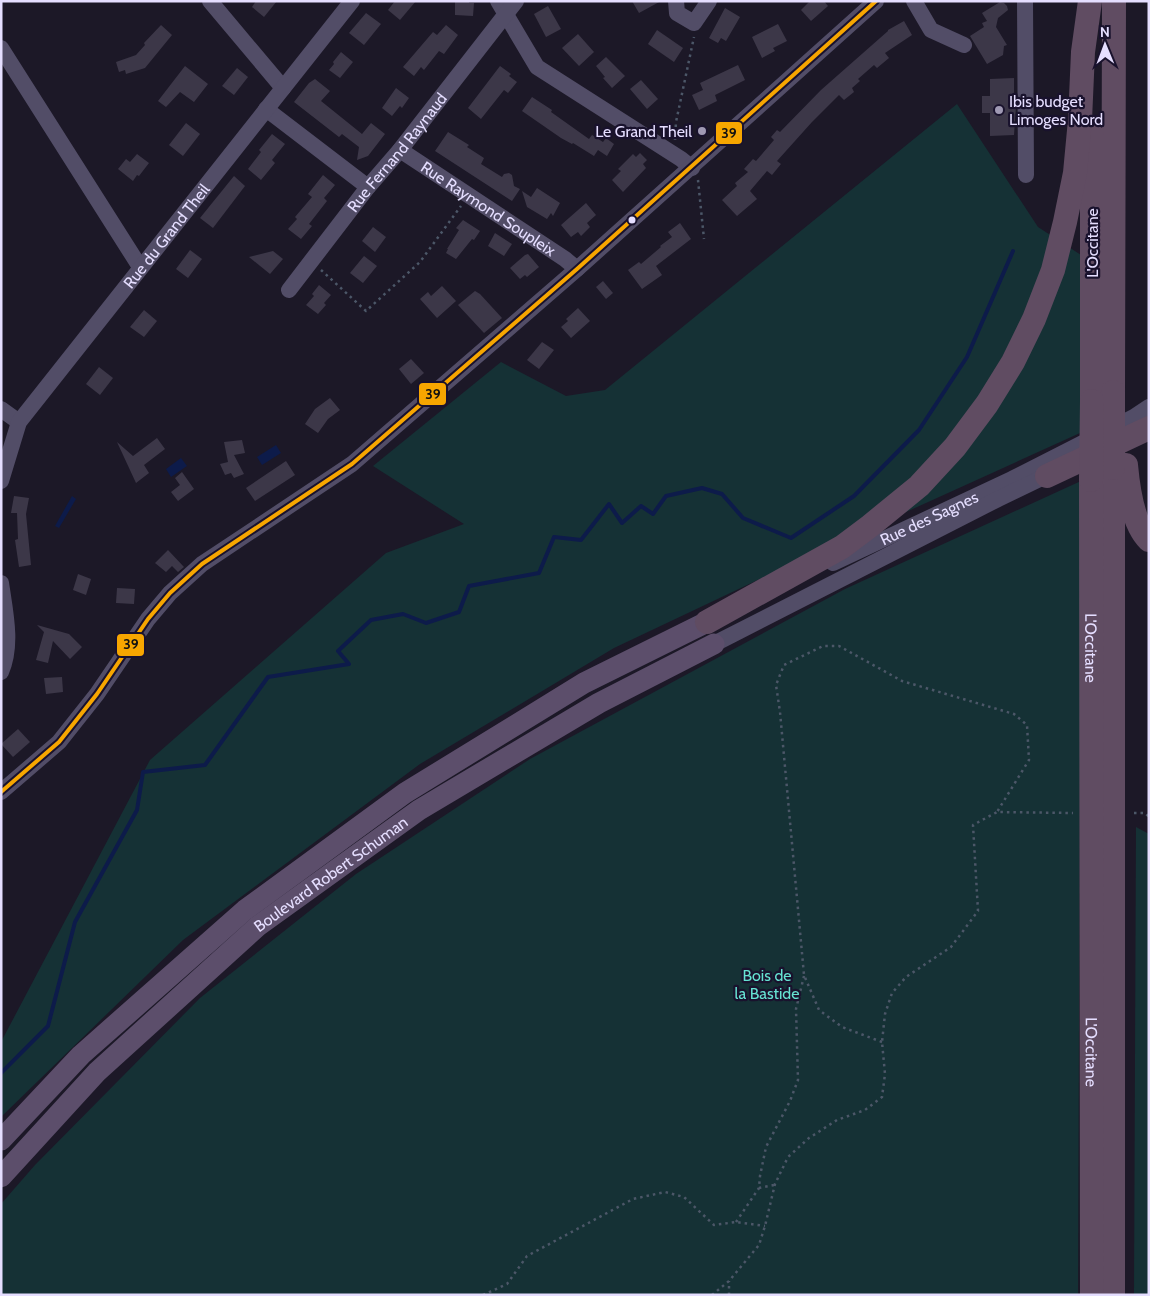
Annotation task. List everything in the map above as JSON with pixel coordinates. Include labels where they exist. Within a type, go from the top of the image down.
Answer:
[{"type":"highway","name":"L'Occitane","points":[[1091,1],[1092,1295]]},
{"type":"highway","points":[[711,633],[842,547],[919,486],[955,447],[987,404],[1013,362],[1034,319],[1053,270],[1065,222],[1075,173],[1083,52],[1091,1]]},
{"type":"highway","name":"L'Occitane","points":[[1113,1295],[1119,467],[1113,392],[1114,1]]},
{"type":"highway","points":[[1046,476],[1149,428]]},
{"type":"highway","points":[[1119,467],[1143,534],[1149,540]]},
{"type":"main road","name":"Boulevard Robert Schuman","points":[[1,1140],[81,1055],[245,910],[405,793],[584,683],[711,633]]},
{"type":"main road","name":"Boulevard Robert Schuman","points":[[1,1177],[97,1072],[258,926],[419,810],[711,633]]},
{"type":"street","points":[[210,1],[283,88]]},
{"type":"street","name":"Rue du Grand Theil","points":[[1,481],[19,422],[352,1]]},
{"type":"street","name":"Rue Fernand Raynaud","points":[[289,290],[368,187],[400,150],[501,8],[516,1]]},
{"type":"street","points":[[676,1],[677,13],[694,23],[709,1]]},
{"type":"street","points":[[914,1],[931,30],[964,45]]},
{"type":"street","points":[[1025,1],[1026,175]]},
{"type":"street","points":[[1,792],[59,742],[97,694],[148,619],[170,594],[202,564],[352,464],[692,168],[875,2]]},
{"type":"street","points":[[501,8],[537,67],[681,159],[692,168]]},
{"type":"street","points":[[1,48],[140,267]]},
{"type":"street","points":[[266,110],[368,187]]},
{"type":"street","name":"Rue Raymond Soupleix","points":[[400,150],[565,258],[577,269]]},
{"type":"street","name":"Rue des Sagnes","points":[[711,633],[1134,417],[1149,407]]},
{"type":"street","points":[[1,409],[19,422]]},
{"type":"street","name":"Rue des Sagnes","points":[[711,633],[1046,476],[1149,418]]},
{"type":"street","points":[[1,582],[6,623],[6,660],[1,672]]},
{"type":"path","points":[[675,141],[676,122],[695,33],[694,23]]},
{"type":"path","points":[[692,168],[698,179],[704,239]]},
{"type":"path","points":[[318,268],[366,310],[420,262],[465,201]]},
{"type":"path","points":[[882,1042],[842,1027],[819,1010],[804,974],[776,685],[784,665],[822,646],[839,646],[902,681],[1014,714],[1027,725],[1029,760],[998,812]]},
{"type":"path","points":[[712,1295],[729,1281],[759,1245],[775,1184],[788,1157],[809,1138],[837,1120],[865,1110],[882,1097],[885,1074],[882,1042],[885,1014],[892,993],[906,977],[951,948],[978,912],[973,824],[998,812],[1073,813]]},
{"type":"path","points":[[1134,813],[1147,813],[1149,816]]},
{"type":"path","points":[[736,1222],[759,1188],[766,1147],[790,1101],[798,1080],[796,1009],[804,974]]},
{"type":"path","points":[[759,1188],[775,1184]]},
{"type":"path","points":[[483,1295],[507,1284],[526,1256],[633,1199],[665,1192],[684,1197],[714,1225],[736,1222],[765,1226]]},
{"type":"path","points":[[729,1281],[729,1295]]},
{"type":"green space","points":[[957,104],[1038,227],[1081,255],[1080,433],[785,567],[614,648],[420,764],[183,940],[1,1117],[1,1042],[150,760],[386,553],[464,524],[373,466],[501,362],[566,396],[605,390]]},
{"type":"green space","name":"Bois de la Bastide","points":[[1081,481],[1078,1295],[1,1295],[1,1204],[35,1165],[200,998],[356,874],[530,759],[845,589]]},
{"type":"green space","points":[[1136,827],[1149,834],[1149,1295],[1134,1295]]},
{"type":"water","points":[[276,445],[281,453],[262,465],[257,457]]},
{"type":"water","points":[[181,458],[187,466],[171,477],[166,469]]},
{"type":"water","points":[[72,496],[76,499],[59,528],[55,526]]},
{"type":"building","points":[[256,1],[277,1],[264,17],[252,7]]},
{"type":"building","points":[[395,1],[416,1],[400,20],[388,10]]},
{"type":"building","points":[[455,1],[474,3],[473,16],[455,15]]},
{"type":"building","points":[[632,1],[661,1],[639,13]]},
{"type":"building","points":[[810,1],[824,1],[828,6],[811,21],[801,10]]},
{"type":"building","points":[[1000,2],[1007,6],[1008,10],[998,18],[996,27],[1007,45],[1004,46],[1003,55],[987,64],[970,36],[984,27],[982,23],[987,21],[982,13]]},
{"type":"building","points":[[548,6],[561,29],[546,37],[534,14]]},
{"type":"building","points":[[725,8],[740,17],[726,41],[721,38],[718,43],[709,38]]},
{"type":"building","points":[[366,13],[381,24],[364,45],[349,33]]},
{"type":"building","points":[[904,21],[912,35],[885,53],[889,58],[877,68],[874,65],[858,79],[860,81],[852,88],[854,92],[844,100],[839,95],[812,122],[777,161],[781,164],[772,175],[767,171],[750,191],[757,199],[737,216],[722,200],[737,186],[735,183],[748,172],[744,169],[753,159],[756,161],[774,140],[771,137],[777,130],[780,132],[821,90],[888,30]]},
{"type":"building","points":[[778,24],[787,41],[773,48],[775,51],[762,58],[752,37]]},
{"type":"building","points":[[161,25],[172,35],[145,68],[126,74],[125,70],[119,72],[116,62],[136,55],[145,45],[144,43]]},
{"type":"building","points":[[446,25],[458,35],[444,54],[439,51],[424,70],[421,67],[414,76],[403,67],[433,32],[437,35]]},
{"type":"building","points":[[657,30],[683,48],[674,62],[648,44]]},
{"type":"building","points":[[578,34],[594,52],[579,66],[562,48]]},
{"type":"building","points":[[341,52],[353,62],[340,78],[329,70]]},
{"type":"building","points":[[606,57],[625,76],[612,88],[596,66]]},
{"type":"building","points":[[738,65],[745,80],[715,95],[717,101],[699,110],[692,95],[703,90],[700,83]]},
{"type":"building","points":[[185,66],[208,84],[194,102],[180,92],[166,107],[158,101]]},
{"type":"building","points":[[500,66],[511,74],[509,76],[517,82],[508,93],[504,90],[481,119],[468,108]]},
{"type":"building","points":[[237,68],[248,77],[234,95],[222,86]]},
{"type":"building","name":"Ibis budget Limoges Nord","points":[[1014,78],[1014,106],[1016,106],[1014,135],[990,136],[990,113],[982,113],[982,96],[990,96],[990,79]]},
{"type":"building","points":[[315,79],[330,91],[321,101],[362,134],[371,123],[385,134],[368,156],[357,160],[359,147],[342,134],[339,137],[294,102],[309,83]]},
{"type":"building","points":[[641,80],[658,99],[647,109],[630,89]]},
{"type":"building","points":[[396,88],[409,98],[402,108],[400,106],[392,116],[382,108]]},
{"type":"building","points":[[532,97],[589,139],[592,135],[603,142],[606,138],[614,144],[607,156],[598,150],[594,156],[561,138],[522,111]]},
{"type":"building","points":[[186,123],[200,134],[183,156],[169,145]]},
{"type":"building","points":[[448,132],[469,145],[467,147],[484,158],[481,164],[502,177],[504,174],[509,173],[512,175],[514,186],[520,189],[512,201],[435,151]]},
{"type":"building","points":[[272,134],[285,144],[272,160],[275,163],[261,180],[248,169],[261,152],[259,150]]},
{"type":"building","points":[[640,153],[647,160],[643,164],[646,168],[623,192],[612,180],[621,171],[618,169],[633,154],[636,157]]},
{"type":"building","points":[[137,154],[149,163],[133,181],[118,169],[126,159],[130,162]]},
{"type":"building","points":[[323,175],[335,185],[324,198],[327,201],[309,224],[312,226],[301,239],[288,229],[297,219],[295,217],[312,197],[308,194]]},
{"type":"building","points":[[234,176],[245,186],[213,228],[200,218]]},
{"type":"building","points":[[537,188],[560,203],[553,216],[551,213],[547,219],[527,207],[522,191],[531,197]]},
{"type":"building","points":[[586,203],[596,215],[587,223],[590,227],[581,236],[578,232],[571,237],[561,225]]},
{"type":"building","points":[[463,220],[480,231],[456,259],[446,253],[459,230],[456,228]]},
{"type":"building","points":[[680,223],[691,239],[656,266],[662,275],[642,289],[628,270],[639,262],[641,264],[661,247],[672,237],[668,232]]},
{"type":"building","points":[[373,227],[386,237],[375,252],[362,241]]},
{"type":"building","points":[[495,233],[512,244],[504,256],[488,246]]},
{"type":"building","points":[[190,250],[202,259],[188,278],[176,269]]},
{"type":"building","points":[[273,251],[283,259],[270,274],[249,257]]},
{"type":"building","points":[[528,254],[539,267],[527,277],[525,275],[520,279],[510,268]]},
{"type":"building","points":[[364,256],[377,266],[363,283],[350,273]]},
{"type":"building","points":[[603,281],[613,293],[606,299],[596,287]]},
{"type":"building","points":[[319,285],[331,295],[324,303],[326,305],[318,314],[306,305],[314,296],[312,294]]},
{"type":"building","points":[[442,286],[456,301],[437,318],[420,299],[428,292],[431,296]]},
{"type":"building","points":[[475,291],[502,318],[484,333],[458,305]]},
{"type":"building","points":[[578,308],[590,321],[571,338],[561,327],[568,321],[566,319]]},
{"type":"building","points":[[144,310],[157,321],[144,337],[130,327]]},
{"type":"building","points":[[542,342],[554,350],[539,369],[527,360]]},
{"type":"building","points":[[411,359],[424,373],[411,384],[399,369]]},
{"type":"building","points":[[99,367],[113,378],[100,395],[86,384]]},
{"type":"building","points":[[330,398],[340,410],[328,419],[318,433],[305,424],[315,409]]},
{"type":"building","points":[[157,438],[165,449],[144,465],[149,473],[136,483],[117,442],[133,456]]},
{"type":"building","points":[[242,440],[245,453],[234,455],[244,474],[234,478],[231,473],[225,475],[220,464],[228,462],[224,442]]},
{"type":"building","points":[[286,461],[295,475],[255,501],[246,488]]},
{"type":"building","points":[[182,472],[194,489],[178,501],[171,492],[180,485],[175,478]]},
{"type":"building","points":[[14,496],[29,498],[26,514],[31,565],[19,567],[15,540],[18,539],[17,513],[11,513]]},
{"type":"building","points":[[168,550],[184,567],[178,572],[172,566],[166,572],[155,563]]},
{"type":"building","points":[[78,574],[91,579],[86,595],[73,590]]},
{"type":"building","points":[[117,588],[135,589],[134,604],[116,603]]},
{"type":"building","points":[[37,625],[69,634],[82,647],[70,659],[53,641],[48,663],[36,660],[44,632]]},
{"type":"building","points":[[62,677],[63,692],[46,694],[44,678]]},
{"type":"building","points":[[18,729],[30,742],[13,757],[1,744]]},
{"type":"waterway","points":[[1,1073],[48,1026],[75,922],[137,810],[143,772],[205,765],[268,677],[349,664],[338,651],[371,620],[403,614],[426,623],[459,612],[469,586],[539,573],[554,537],[581,540],[609,504],[622,523],[641,506],[653,514],[666,496],[702,488],[722,494],[743,518],[791,538],[854,496],[919,430],[967,357],[1013,251]]},
{"type":"transit line","name":"39","points":[[1,792],[59,742],[97,694],[148,619],[170,593],[202,564],[352,464],[577,269],[876,1]]},
{"type":"place","name":"Ibis budget Limoges Nord","points":[[999,110]]},
{"type":"place","name":"Le Grand Theil","points":[[702,131]]}]
